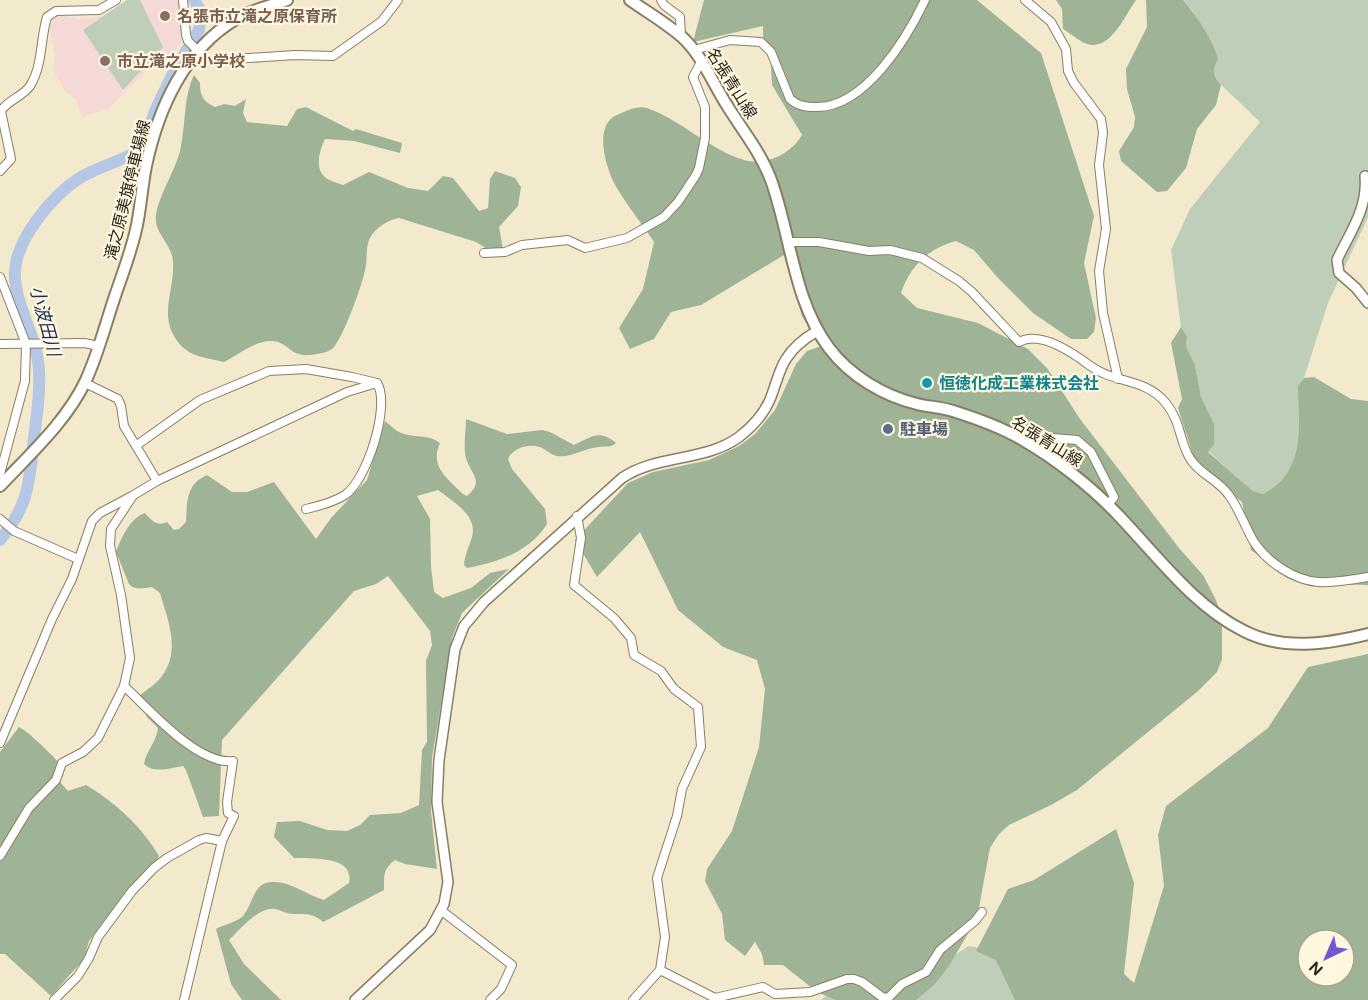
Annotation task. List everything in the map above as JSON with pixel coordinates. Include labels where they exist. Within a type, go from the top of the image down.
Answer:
[{"type":"main road","name":"滝之原美旗停車場線","points":[[0,486],[39,446],[85,383],[137,226],[146,166],[154,135],[174,86],[187,62],[196,49],[237,18],[287,0]]},
{"type":"main road","name":"名張青山線","points":[[630,0],[681,36],[694,50],[760,156],[771,180],[803,298],[817,331],[830,350],[850,370],[881,391],[916,404],[951,410],[1021,439],[1087,485],[1185,586],[1219,616],[1246,632],[1290,644],[1332,642],[1368,634]]},
{"type":"street","points":[[0,171],[11,159],[2,111],[4,106],[28,89],[37,74],[47,17],[56,11],[99,10],[116,0]]},
{"type":"street","points":[[183,0],[188,41],[196,49]]},
{"type":"street","points":[[187,62],[295,55],[333,56],[382,21],[398,0]]},
{"type":"street","points":[[661,0],[680,17],[681,36]]},
{"type":"street","points":[[694,50],[730,40],[761,42],[767,45],[771,52],[784,90],[790,99],[796,104],[824,107],[844,99],[861,88],[887,62],[902,43],[925,0]]},
{"type":"street","points":[[1025,0],[1051,22],[1066,49],[1068,71],[1071,77],[1101,119],[1103,133],[1099,165],[1106,229],[1099,271],[1103,313],[1118,379]]},
{"type":"street","points":[[484,253],[505,252],[522,245],[568,240],[585,248],[627,238],[664,217],[678,202],[699,168],[705,138],[706,116],[703,99],[693,77],[701,62]]},
{"type":"street","points":[[1365,176],[1365,199],[1359,220],[1337,260],[1339,273],[1368,303]]},
{"type":"street","points":[[788,242],[819,242],[869,251],[891,250],[922,258],[972,292],[1019,342],[1026,338],[1039,339],[1077,356],[1104,376],[1141,384],[1165,402],[1179,425],[1191,460],[1230,495],[1256,544],[1274,563],[1295,576],[1310,581],[1368,577]]},
{"type":"street","points":[[0,277],[28,344],[25,381],[0,474]]},
{"type":"street","points":[[355,1000],[424,936],[435,924],[442,911],[448,882],[439,821],[438,774],[452,665],[457,642],[464,626],[478,608],[615,483],[636,469],[712,451],[739,437],[768,404],[787,358],[804,339],[817,331]]},
{"type":"street","points":[[0,344],[84,343],[99,346]]},
{"type":"street","points":[[137,445],[200,399],[269,371],[306,369],[377,383],[382,390],[378,429],[372,453],[354,486],[346,494],[306,509]]},
{"type":"street","points":[[85,383],[118,399],[124,426],[158,480]]},
{"type":"street","points":[[0,743],[52,619],[72,579],[92,521],[100,513],[158,480],[347,392],[377,383]]},
{"type":"street","points":[[1021,439],[1030,436],[1077,440],[1091,452],[1101,467],[1114,497],[1108,505]]},
{"type":"street","points":[[0,855],[29,808],[56,780],[62,763],[83,752],[98,738],[124,686],[130,658],[121,595],[110,546],[111,529],[132,496]]},
{"type":"street","points":[[578,516],[581,538],[574,585],[614,618],[631,638],[634,655],[661,671],[674,689],[698,707],[701,747],[682,789],[677,816],[657,878],[665,937],[660,970],[633,1000]]},
{"type":"street","points":[[3,522],[14,531],[78,559]]},
{"type":"street","points":[[124,686],[184,742],[211,758],[226,762],[233,761],[227,802],[228,813],[234,816],[222,841],[184,1000]]},
{"type":"street","points":[[54,1000],[78,976],[98,937],[132,891],[154,868],[166,858],[199,840],[206,838],[222,841]]},
{"type":"street","points":[[442,911],[512,964],[501,989],[490,1000]]},
{"type":"street","points":[[660,970],[716,998],[728,993],[763,987],[775,994],[810,993],[850,979],[858,979],[879,995],[888,998],[902,984],[926,972],[940,950],[975,921],[982,912]]},
{"type":"shaded area","name":"市立滝之原小学校","points":[[127,0],[180,0],[182,40],[167,63],[158,59],[109,108],[82,117],[76,99],[65,91],[53,70],[55,54],[50,30],[51,23],[60,15],[79,19],[103,16]]},
{"type":"green space","points":[[127,0],[140,0],[163,47],[123,90],[83,30]]},
{"type":"green space","points":[[704,0],[977,0],[1041,53],[1094,216],[1084,263],[1096,318],[1094,332],[1087,339],[1071,339],[1033,313],[974,250],[956,241],[937,248],[922,259],[910,274],[901,293],[917,308],[978,323],[1028,349],[1047,368],[1080,419],[1179,548],[1203,575],[1222,617],[1222,659],[1217,672],[1197,692],[1077,790],[1009,825],[999,834],[990,848],[977,918],[949,966],[934,985],[916,1000],[836,1000],[817,992],[783,965],[764,965],[762,954],[755,942],[745,956],[725,940],[722,914],[705,881],[707,869],[732,831],[759,747],[765,689],[757,660],[723,647],[678,610],[640,532],[597,577],[575,540],[628,483],[653,472],[709,460],[739,446],[755,434],[775,410],[796,364],[807,351],[821,346],[802,316],[784,255],[701,305],[671,312],[654,339],[630,349],[619,328],[643,289],[654,242],[622,197],[610,174],[603,145],[606,127],[610,120],[632,109],[647,108],[660,113],[720,150],[752,161],[769,160],[785,153],[802,135],[772,85],[770,49],[763,37],[763,26],[693,42]]},
{"type":"green space","points":[[1056,0],[1136,0],[1110,37],[1096,45],[1084,43],[1063,29],[1062,9]]},
{"type":"green space","points":[[1146,0],[1183,0],[1212,43],[1218,59],[1214,70],[1215,76],[1221,85],[1216,105],[1197,129],[1186,168],[1167,191],[1157,192],[1121,161],[1119,151],[1134,127],[1135,117],[1127,89],[1126,69],[1147,27]]},
{"type":"green space","points":[[1183,0],[1368,0],[1368,217],[1328,303],[1304,378],[1298,386],[1299,433],[1293,461],[1287,473],[1277,484],[1263,494],[1253,491],[1208,451],[1214,424],[1201,397],[1195,365],[1186,346],[1187,336],[1181,327],[1171,250],[1190,209],[1260,122],[1214,78],[1213,68],[1193,12]]},
{"type":"green space","points":[[194,75],[200,83],[203,98],[215,107],[224,104],[235,106],[246,99],[243,113],[247,122],[287,126],[297,109],[306,107],[353,131],[356,129],[402,143],[400,153],[354,141],[325,139],[320,153],[320,169],[331,181],[343,185],[369,172],[408,188],[428,191],[443,176],[453,178],[479,211],[488,208],[490,179],[495,171],[515,178],[521,187],[518,206],[499,227],[503,249],[492,252],[476,242],[399,218],[395,219],[378,228],[370,238],[366,266],[357,298],[343,332],[330,350],[317,354],[300,354],[282,344],[270,341],[253,346],[224,362],[190,352],[179,343],[170,327],[168,309],[173,261],[170,249],[157,227],[156,215],[160,199],[180,151],[186,103]]},
{"type":"green space","points":[[1181,327],[1187,336],[1186,346],[1195,365],[1201,397],[1214,424],[1214,444],[1208,452],[1253,491],[1263,494],[1277,484],[1287,473],[1293,460],[1299,432],[1298,386],[1304,378],[1314,377],[1351,399],[1368,401],[1368,585],[1320,584],[1287,578],[1251,550],[1242,502],[1197,467],[1178,408],[1182,399],[1171,343]]},
{"type":"green space","points":[[466,419],[507,434],[542,430],[574,445],[600,435],[616,443],[562,456],[536,446],[521,447],[513,452],[508,459],[512,469],[545,509],[547,524],[532,542],[490,563],[467,568],[464,565],[473,529],[468,516],[457,504],[438,490],[417,496],[430,519],[434,592],[443,598],[471,588],[490,573],[509,569],[462,613],[452,638],[432,758],[431,811],[437,869],[405,864],[395,860],[388,866],[385,873],[384,890],[323,922],[305,914],[290,914],[275,909],[262,911],[256,915],[229,940],[244,964],[281,1000],[242,1000],[231,984],[216,929],[242,917],[254,894],[267,882],[288,885],[324,900],[349,883],[349,874],[339,863],[330,860],[294,858],[274,837],[277,822],[300,821],[327,830],[347,831],[360,825],[370,815],[401,813],[419,805],[422,750],[427,742],[426,661],[432,645],[430,631],[388,576],[376,584],[354,591],[222,740],[219,816],[203,817],[183,766],[157,770],[144,764],[158,728],[147,717],[137,698],[162,676],[168,666],[172,646],[171,635],[160,593],[152,587],[131,586],[116,552],[123,535],[131,524],[145,513],[155,522],[160,524],[167,522],[174,530],[179,529],[186,522],[191,489],[195,483],[207,475],[232,492],[247,492],[274,482],[316,539],[331,518],[367,480],[385,421],[401,433],[431,438],[440,443],[437,451],[438,465],[446,477],[467,496],[476,482],[465,454]]},
{"type":"green space","points":[[1368,654],[1368,1000],[1015,1000],[996,960],[976,951],[1008,889],[1034,880],[1116,829],[1134,883],[1124,974],[1134,983],[1164,886],[1158,835],[1166,806],[1268,728],[1308,667]]},
{"type":"green space","points":[[19,727],[65,768],[60,782],[68,791],[86,785],[107,799],[136,825],[159,856],[157,861],[129,887],[89,941],[84,959],[51,996],[5,954],[0,954],[0,752]]},
{"type":"green space","points":[[968,946],[992,952],[1005,962],[1021,1000],[821,1000],[832,991],[944,963]]},
{"type":"waterway","name":"小波田川","points":[[0,540],[16,518],[28,487],[39,390],[38,359],[19,302],[15,278],[20,250],[37,220],[59,194],[71,184],[90,172],[141,150],[155,111],[174,71],[199,30],[201,12],[194,0]]},
{"type":"place","name":"名張市立滝之原保育所","points":[[165,16]]},
{"type":"place","name":"市立滝之原小学校","points":[[105,61]]},
{"type":"place","name":"恒徳化成工業株式会社","points":[[927,383]]},
{"type":"place","name":"駐車場","points":[[888,429]]}]
